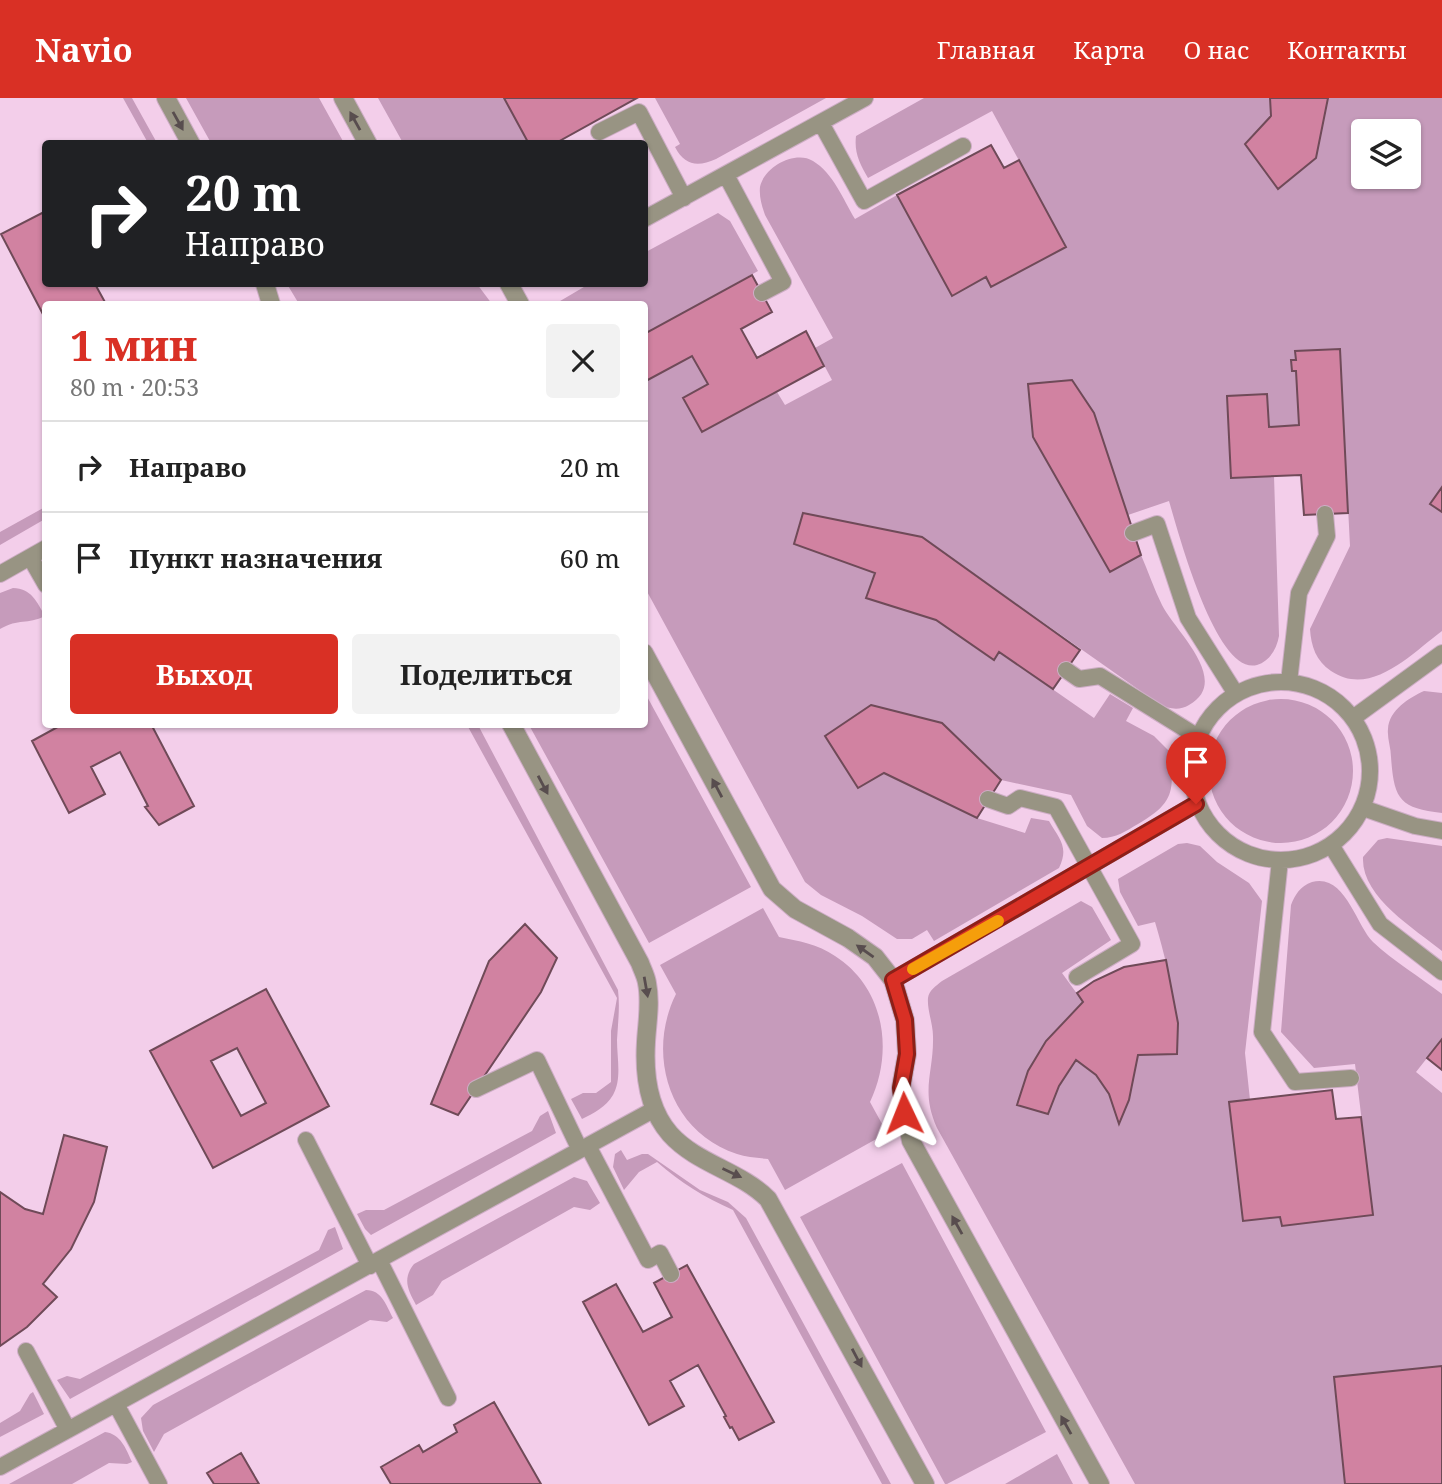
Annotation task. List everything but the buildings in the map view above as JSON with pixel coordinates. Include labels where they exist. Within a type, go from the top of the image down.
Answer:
[{"type":"street","points":[[166,98],[189,140]]},
{"type":"street","points":[[343,98],[366,140]]},
{"type":"street","points":[[648,660],[772,889],[795,909],[848,938],[875,957],[893,980],[905,1020],[907,1054],[901,1088],[911,1141],[1100,1484]]},
{"type":"street","points":[[513,728],[640,963],[647,983],[649,1006],[646,1076],[653,1110],[670,1134],[685,1146],[756,1187],[768,1199],[925,1484]]},
{"type":"lane","points":[[648,217],[865,98]]},
{"type":"lane","points":[[598,132],[639,112],[684,198]]},
{"type":"lane","points":[[821,123],[864,201],[914,180],[963,146]]},
{"type":"lane","points":[[726,175],[783,282],[762,293]]},
{"type":"lane","points":[[1289,682],[1299,593],[1327,536],[1325,514]]},
{"type":"lane","points":[[1133,533],[1157,524],[1188,618],[1236,694]]},
{"type":"lane","points":[[0,574],[42,550]]},
{"type":"lane","points":[[30,557],[42,578]]},
{"type":"lane","points":[[1353,718],[1440,658]]},
{"type":"lane","points":[[1066,670],[1079,679],[1100,676],[1198,737]]},
{"type":"lane","points":[[1289,682],[1312,687],[1333,698],[1353,718],[1363,734],[1370,756],[1371,780],[1363,808],[1355,823],[1319,853],[1297,860],[1250,856],[1230,845],[1212,829],[1196,804],[1192,763],[1198,737],[1208,720],[1224,702],[1236,694],[1266,683],[1289,682]]},
{"type":"lane","points":[[988,799],[1008,806],[1020,798],[1056,807],[1132,944],[1077,977]]},
{"type":"lane","points":[[893,980],[1196,804]]},
{"type":"lane","points":[[1363,808],[1415,826],[1442,831]]},
{"type":"lane","points":[[1331,845],[1380,924],[1442,972]]},
{"type":"lane","points":[[1280,860],[1262,1032],[1295,1082],[1351,1078]]},
{"type":"lane","points":[[476,1089],[537,1060],[648,1260],[660,1253],[671,1274]]},
{"type":"lane","points":[[0,1467],[653,1110]]},
{"type":"lane","points":[[306,1140],[448,1398]]},
{"type":"lane","points":[[26,1351],[68,1430]]},
{"type":"lane","points":[[116,1404],[159,1484]]},
{"type":"shaded area","points":[[123,98],[132,98],[155,140],[146,140]]},
{"type":"shaded area","points":[[186,98],[319,98],[342,140],[209,140]]},
{"type":"shaded area","points":[[378,98],[504,98],[527,140],[401,140]]},
{"type":"shaded area","points":[[655,98],[826,98],[716,159],[698,164],[683,158],[675,147],[680,144]]},
{"type":"shaded area","points":[[924,98],[1270,98],[1271,116],[1245,144],[1278,188],[1316,158],[1328,98],[1442,98],[1442,487],[1431,504],[1442,512],[1442,631],[1404,661],[1376,676],[1346,678],[1322,663],[1315,653],[1312,641],[1310,629],[1350,546],[1340,349],[1295,352],[1296,360],[1292,360],[1296,371],[1299,425],[1269,427],[1267,394],[1228,396],[1231,478],[1274,476],[1279,636],[1272,654],[1257,665],[1242,662],[1227,648],[1214,626],[1190,569],[1169,501],[1128,515],[1094,413],[1033,437],[1110,572],[1141,555],[1162,605],[1188,642],[1203,670],[1205,683],[1201,695],[1182,708],[1159,704],[922,537],[803,513],[794,543],[875,573],[867,598],[936,620],[993,660],[999,652],[1094,718],[1110,694],[1133,708],[1126,721],[1154,736],[1169,751],[1172,776],[1165,802],[1150,816],[1129,829],[1102,838],[1087,826],[1071,795],[1001,780],[942,723],[871,705],[826,736],[858,788],[884,773],[977,818],[1025,833],[1031,818],[1049,821],[1060,839],[1063,854],[1059,868],[934,941],[927,930],[912,939],[897,939],[862,916],[821,895],[805,882],[648,593],[648,380],[692,356],[708,384],[684,398],[702,432],[777,392],[785,405],[832,380],[815,348],[833,338],[762,205],[760,187],[767,173],[774,167],[789,159],[806,158],[813,161],[832,179],[855,219],[897,195],[952,296],[986,277],[992,287],[1066,247],[992,111],[868,178],[858,158],[856,136]]},
{"type":"shaded area","points":[[718,213],[730,221],[758,271],[648,332],[648,301],[560,301],[584,287],[648,287],[648,251]]},
{"type":"shaded area","points":[[289,287],[479,287],[490,301],[297,301]]},
{"type":"shaded area","points":[[42,509],[42,521],[0,545],[0,532]]},
{"type":"shaded area","points":[[13,588],[24,590],[36,601],[42,611],[42,617],[0,629],[0,593]]},
{"type":"shaded area","points":[[1424,691],[1442,693],[1442,813],[1416,808],[1402,799],[1397,792],[1392,771],[1389,722],[1396,710]]},
{"type":"shaded area","points":[[648,698],[751,887],[649,943],[531,728],[648,728]]},
{"type":"shaded area","points":[[1281,699],[1309,704],[1332,720],[1348,743],[1353,771],[1348,799],[1332,822],[1309,838],[1281,843],[1253,838],[1230,822],[1214,799],[1209,771],[1214,743],[1230,720],[1253,704]]},
{"type":"shaded area","points":[[469,728],[480,728],[618,990],[616,1089],[603,1106],[582,1119],[571,1099],[583,1093],[596,1093],[611,1082],[611,1031],[617,998]]},
{"type":"shaded area","points":[[1387,838],[1442,846],[1442,951],[1391,910],[1371,885],[1365,872],[1363,857],[1378,840]]},
{"type":"shaded area","points":[[1178,844],[1200,846],[1217,862],[1249,883],[1262,901],[1245,1053],[1250,1100],[1229,1102],[1243,1221],[1280,1217],[1282,1226],[1373,1215],[1355,1064],[1314,1068],[1281,1032],[1291,905],[1298,891],[1312,882],[1323,881],[1333,885],[1348,902],[1373,942],[1442,994],[1442,1039],[1416,1072],[1442,1093],[1442,1366],[1334,1378],[1345,1484],[1135,1484],[937,1128],[929,1103],[933,1049],[928,1003],[931,990],[942,981],[1081,901],[1092,907],[1111,940],[1062,973],[1083,1002],[1042,1048],[1017,1105],[1048,1114],[1059,1086],[1076,1060],[1096,1075],[1109,1094],[1119,1123],[1129,1100],[1138,1055],[1177,1054],[1171,988],[1155,922],[1138,926],[1120,892],[1118,879]]},
{"type":"shaded area","points":[[763,908],[779,937],[822,949],[852,969],[865,985],[874,1003],[883,1042],[882,1063],[870,1102],[887,1133],[785,1190],[768,1159],[737,1154],[714,1143],[695,1128],[680,1110],[664,1065],[663,1041],[667,1017],[676,994],[660,965]]},
{"type":"shaded area","points":[[548,1111],[556,1133],[371,1235],[365,1229],[357,1214],[366,1210],[384,1210],[532,1131],[540,1116]]},
{"type":"shaded area","points":[[621,1150],[627,1160],[648,1154],[700,1190],[728,1202],[746,1218],[891,1484],[882,1484],[733,1210],[693,1189],[657,1162],[639,1172],[624,1190],[613,1167],[615,1154]]},
{"type":"shaded area","points":[[902,1163],[1046,1432],[947,1484],[800,1217]]},
{"type":"shaded area","points":[[574,1177],[587,1181],[600,1203],[590,1210],[574,1207],[442,1281],[433,1295],[416,1305],[407,1280],[414,1264]]},
{"type":"shaded area","points":[[335,1227],[343,1249],[70,1399],[57,1380],[67,1376],[80,1379],[319,1250],[328,1230]]},
{"type":"shaded area","points":[[366,1290],[380,1295],[393,1318],[387,1322],[370,1320],[164,1434],[154,1452],[143,1431],[141,1418],[153,1405]]},
{"type":"shaded area","points":[[33,1392],[44,1414],[0,1437],[0,1423],[20,1411]]},
{"type":"shaded area","points":[[105,1432],[119,1439],[132,1462],[109,1463],[72,1484],[9,1484]]},
{"type":"shaded area","points":[[1057,1454],[1073,1484],[1005,1484]]},
{"type":"slow traffic","points":[[913,969],[998,921]]},
{"type":"route","points":[[904,1113],[901,1088],[907,1054],[905,1020],[893,980],[1196,804]]}]
